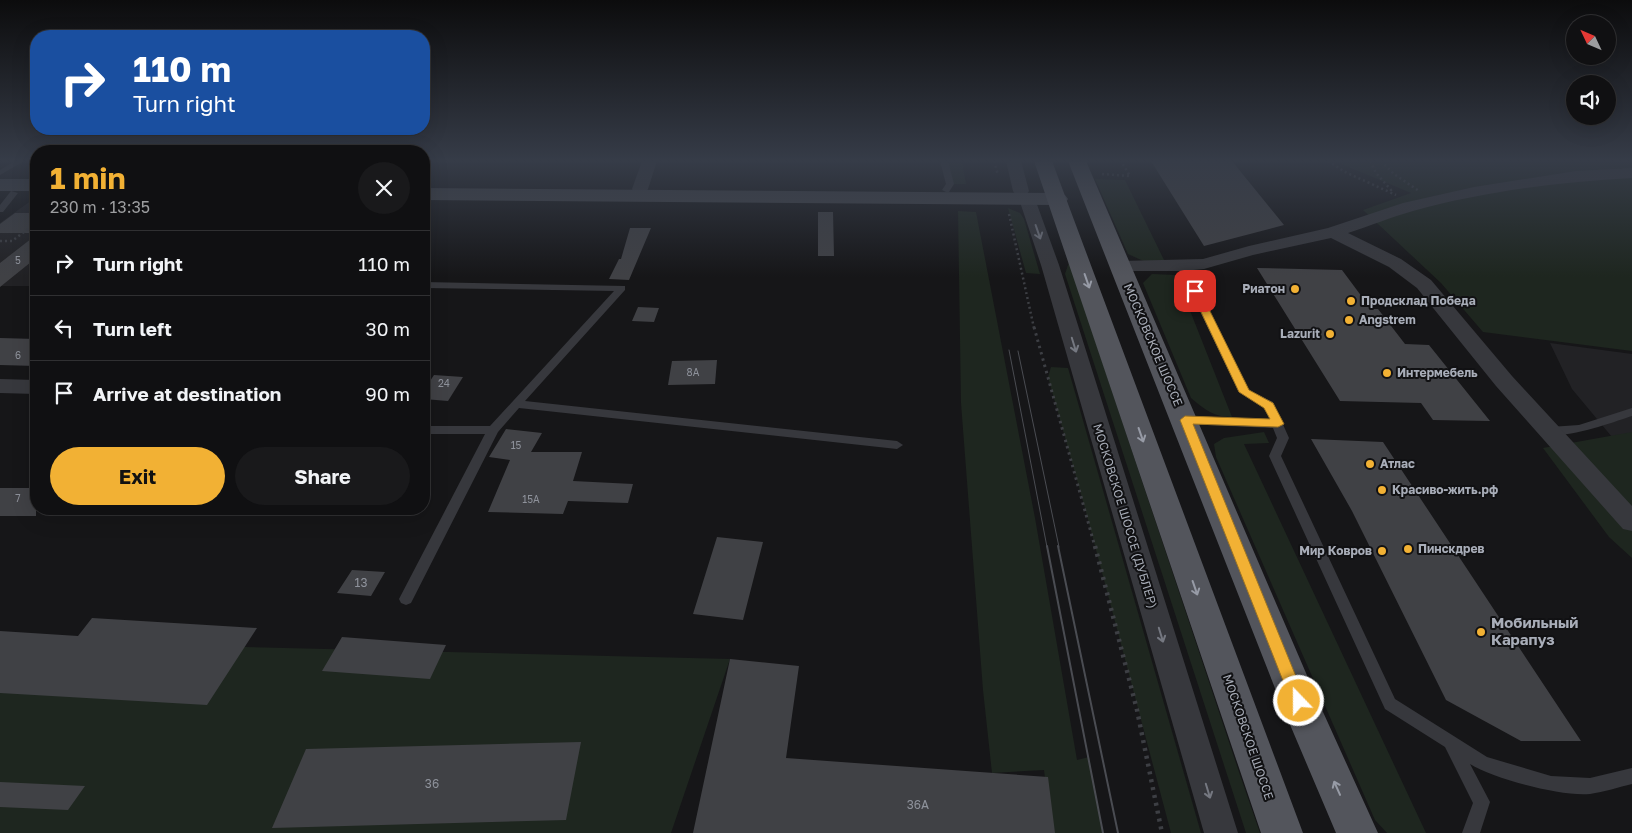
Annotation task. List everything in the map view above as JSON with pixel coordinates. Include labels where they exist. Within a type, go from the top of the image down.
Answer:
[{"type":"main road","name":"МОСКОВСКОЕ ШОССЕ","points":[[1059,200],[1282,833]]},
{"type":"main road","name":"МОСКОВСКОЕ ШОССЕ","points":[[1092,200],[1185,420],[1299,701],[1357,833]]},
{"type":"street","name":"МОСКОВСКОЕ ШОССЕ (ДУБЛЕР)","points":[[1017,200],[1050,265],[1221,833]]},
{"type":"street","points":[[1120,266],[1204,264],[1249,251],[1333,232],[1409,207],[1440,200]]},
{"type":"street","points":[[1333,232],[1395,263],[1424,284],[1504,381],[1632,522]]},
{"type":"street","points":[[1050,265],[1071,235]]},
{"type":"street","points":[[0,386],[30,387]]},
{"type":"lane","points":[[1183,266],[1244,392],[1269,405],[1278,424],[1283,438],[1275,456],[1390,704],[1483,763],[1551,784],[1590,786],[1632,776]]},
{"type":"lane","points":[[406,599],[493,430],[622,288],[430,285]]},
{"type":"lane","points":[[516,404],[896,445]]},
{"type":"lane","points":[[1550,432],[1580,429],[1632,412]]},
{"type":"lane","points":[[1185,420],[1278,424]]},
{"type":"lane","points":[[430,430],[493,430]]},
{"type":"lane","points":[[1450,742],[1482,802],[1470,833]]},
{"type":"path","points":[[1016,200],[1036,335],[1088,518],[1138,710],[1162,833]]},
{"type":"path","points":[[0,241],[12,241],[30,228]]},
{"type":"shaded area","points":[[1104,200],[1135,200],[1165,262],[1150,264],[1128,254]]},
{"type":"shaded area","points":[[1392,200],[1632,200],[1632,351],[1483,332],[1441,283],[1363,210]]},
{"type":"shaded area","points":[[30,201],[30,286],[0,286],[0,223]]},
{"type":"shaded area","points":[[1008,208],[1020,213],[1024,219],[1040,274],[1026,273]]},
{"type":"shaded area","points":[[958,211],[976,212],[1035,518],[1077,760],[1089,757],[1103,833],[1052,833],[1044,770],[992,773],[983,690],[961,403]]},
{"type":"shaded area","points":[[1069,262],[1260,833],[1246,833],[1065,274]]},
{"type":"shaded area","points":[[1152,274],[1176,275],[1232,417],[1220,416],[1210,412],[1191,398],[1143,283]]},
{"type":"shaded area","points":[[1550,343],[1632,354],[1632,461],[1572,389]]},
{"type":"shaded area","points":[[1051,367],[1068,368],[1201,833],[1171,833],[1086,512],[1048,377]]},
{"type":"shaded area","points":[[1264,432],[1269,443],[1244,444],[1426,833],[1387,833],[1375,820],[1216,457],[1214,444],[1224,438]]},
{"type":"shaded area","points":[[1632,432],[1632,558],[1609,537],[1543,448]]},
{"type":"shaded area","points":[[0,641],[730,659],[671,833],[0,833]]},
{"type":"building","points":[[1175,200],[1264,200],[1284,225],[1204,246]]},
{"type":"building","points":[[818,212],[833,212],[834,256],[818,256]]},
{"type":"building","points":[[15,213],[30,213],[30,233],[0,233],[0,224]]},
{"type":"building","points":[[630,228],[651,228],[629,280],[609,279],[619,259],[621,259]]},
{"type":"building","points":[[30,240],[30,263],[0,287],[0,263]]},
{"type":"building","name":"Интермебель","points":[[1257,268],[1342,270],[1371,309],[1378,309],[1405,344],[1429,345],[1490,421],[1433,420],[1421,403],[1340,401]]},
{"type":"building","points":[[638,307],[659,308],[654,322],[632,321]]},
{"type":"building","points":[[0,338],[30,339],[30,366],[0,365]]},
{"type":"building","points":[[717,360],[715,384],[668,385],[672,361]]},
{"type":"building","points":[[434,375],[463,377],[448,401],[430,400],[430,381]]},
{"type":"building","points":[[506,429],[542,433],[531,452],[582,452],[573,481],[633,484],[628,503],[568,501],[563,514],[488,512],[510,460],[489,457]]},
{"type":"building","points":[[1311,439],[1383,442],[1581,741],[1521,741],[1446,700],[1352,511]]},
{"type":"building","points":[[0,488],[30,488],[30,515],[36,516],[0,516]]},
{"type":"building","points":[[717,537],[763,542],[743,620],[693,614]]},
{"type":"building","points":[[352,570],[385,572],[371,596],[337,593]]},
{"type":"building","points":[[92,618],[257,628],[207,705],[0,693],[0,631],[78,636]]},
{"type":"building","points":[[342,637],[446,645],[430,679],[322,671]]},
{"type":"building","points":[[730,659],[799,666],[786,758],[1048,777],[1055,833],[693,833]]},
{"type":"building","points":[[581,742],[566,820],[272,828],[306,749]]},
{"type":"building","points":[[0,782],[85,786],[68,810],[0,807]]},
{"type":"tram line","points":[[1009,350],[1047,547]]},
{"type":"tram line","points":[[1018,351],[1059,547]]},
{"type":"tram line","points":[[1047,546],[1103,833]]},
{"type":"tram line","points":[[1058,546],[1118,833]]},
{"type":"place","name":"Риатон","points":[[1295,289]]},
{"type":"place","name":"Продсклад Победа","points":[[1351,301]]},
{"type":"place","name":"Angstrem","points":[[1349,320]]},
{"type":"place","name":"Lazurit","points":[[1330,334]]},
{"type":"place","name":"Интермебель","points":[[1387,373]]},
{"type":"place","name":"Атлас","points":[[1370,464]]},
{"type":"place","name":"Красиво-жить.рф","points":[[1382,490]]},
{"type":"place","name":"Пинскдрев","points":[[1408,549]]},
{"type":"place","name":"Мир Ковров","points":[[1382,551]]},
{"type":"place","name":"Мобильный Карапуз","points":[[1481,632]]},
{"type":"route","points":[[1195,291],[1244,392],[1269,405],[1278,424],[1185,420],[1299,701]]}]
